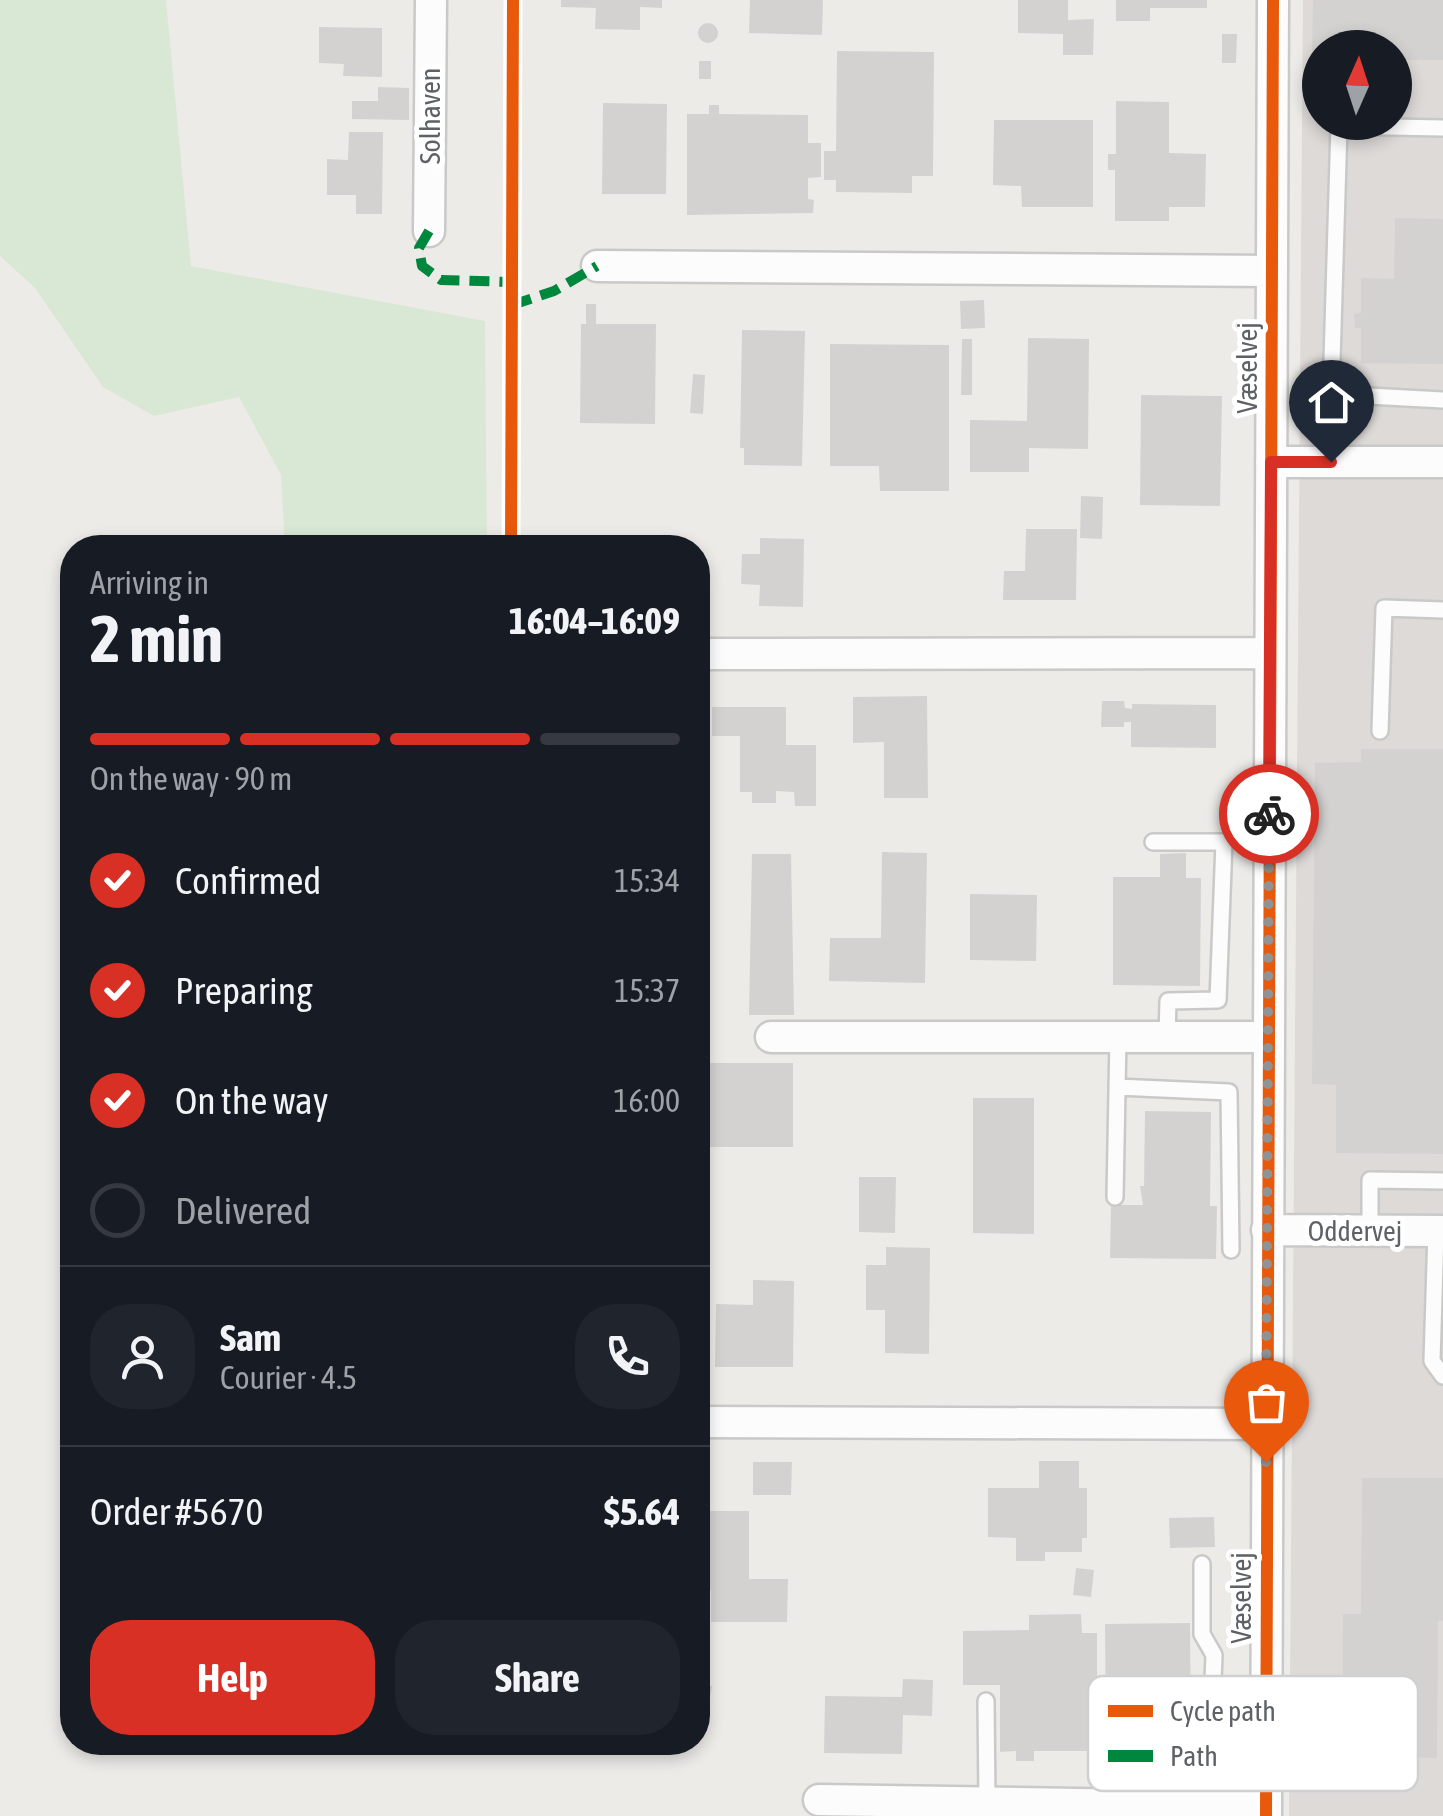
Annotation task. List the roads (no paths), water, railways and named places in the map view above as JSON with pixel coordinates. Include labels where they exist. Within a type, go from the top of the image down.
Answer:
[{"type":"street","name":"Solhaven","points":[[429,231],[431,0]]},
{"type":"street","name":"Væselvej","points":[[1266,1676],[1274,0]]},
{"type":"street","points":[[597,266],[1272,270]]},
{"type":"street","points":[[1271,462],[1443,462]]},
{"type":"street","points":[[710,654],[1270,652]]},
{"type":"street","points":[[771,1036],[1268,1037]]},
{"type":"street","name":"Oddervej","points":[[1267,1230],[1440,1231]]},
{"type":"street","points":[[710,1422],[1266,1424]]},
{"type":"street","name":"Væselvej","points":[[819,1800],[1148,1805],[1266,1812]]},
{"type":"lane","points":[[1443,128],[1338,126],[1331,394],[1443,400]]},
{"type":"lane","points":[[1380,731],[1384,608],[1443,610]]},
{"type":"lane","points":[[1154,842],[1224,842],[1218,1000],[1168,1001],[1168,1037]]},
{"type":"lane","points":[[1115,1196],[1118,1036]]},
{"type":"lane","points":[[1117,1088],[1229,1092],[1231,1250]]},
{"type":"lane","points":[[1370,1231],[1370,1180],[1443,1180]]},
{"type":"lane","points":[[1440,1231],[1432,1361],[1443,1376]]},
{"type":"lane","points":[[1202,1564],[1202,1634],[1214,1654],[1213,1676]]},
{"type":"lane","points":[[986,1701],[987,1802]]},
{"type":"lane","points":[[1148,1805],[1149,1791]]}]
